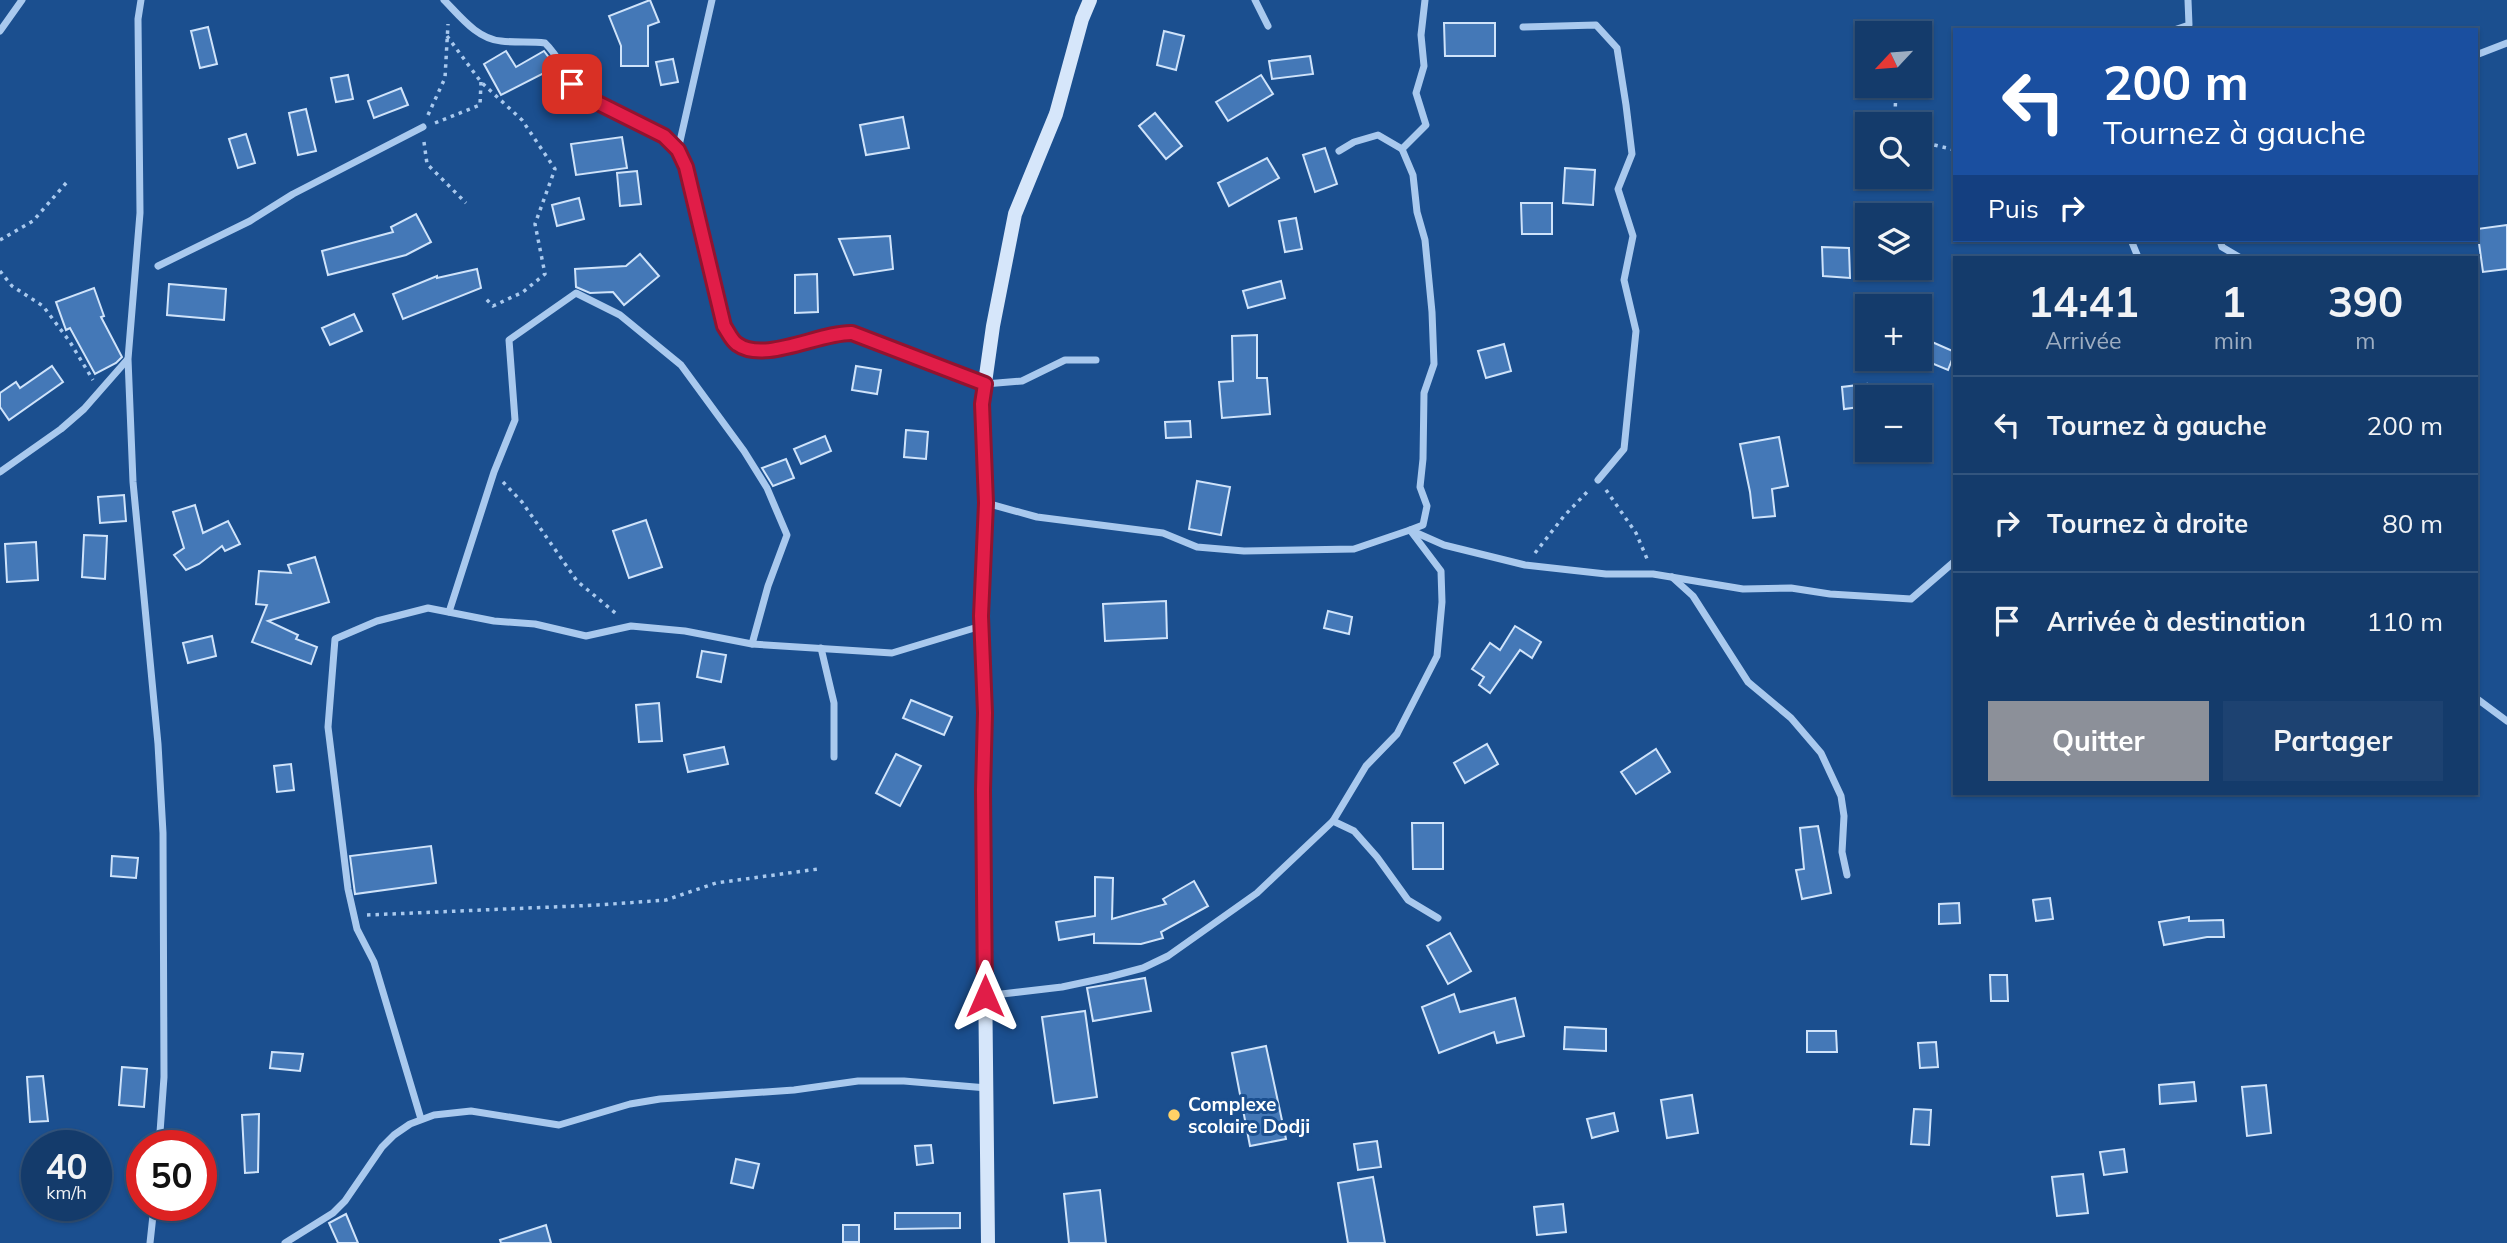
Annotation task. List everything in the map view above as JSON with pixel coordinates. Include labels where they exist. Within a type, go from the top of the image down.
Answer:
[{"type":"main road","points":[[988,1243],[983,790],[985,713],[981,626],[986,503],[982,404],[993,326],[1015,214],[1056,114],[1082,19],[1090,0]]},
{"type":"street","points":[[0,31],[22,0]]},
{"type":"street","points":[[141,0],[138,19],[140,213],[128,359],[133,482],[158,744],[163,833],[164,1077],[160,1130]]},
{"type":"street","points":[[678,150],[712,0]]},
{"type":"street","points":[[1255,0],[1268,26]]},
{"type":"street","points":[[1402,149],[1426,125],[1416,93],[1424,66],[1421,35],[1425,0]]},
{"type":"street","points":[[2180,28],[2189,25],[2188,0]]},
{"type":"street","points":[[446,2],[485,37],[500,41],[545,43],[555,52],[572,84],[582,95],[664,136],[678,150],[686,167],[724,326],[736,344],[753,351],[772,350],[838,332],[852,333],[985,384],[1022,381],[1065,360],[1096,360]]},
{"type":"street","points":[[1523,27],[1596,25],[1617,47],[1623,82],[1632,154],[1618,190],[1633,236],[1623,280],[1636,331],[1624,449],[1598,480]]},
{"type":"street","points":[[2478,54],[2507,43]]},
{"type":"street","points":[[158,266],[250,221],[293,194],[423,127]]},
{"type":"street","points":[[986,503],[1050,519],[1163,533],[1197,547],[1244,551],[1354,549],[1423,525],[1427,506],[1420,486],[1424,393],[1434,364],[1425,240],[1417,212],[1413,175],[1402,149],[1378,135],[1354,142],[1339,151]]},
{"type":"street","points":[[2221,242],[2222,247],[2237,256]]},
{"type":"street","points":[[449,612],[494,472],[515,420],[509,340],[576,293],[620,315],[681,365],[761,478],[787,535],[768,586],[752,644]]},
{"type":"street","points":[[0,472],[46,442],[84,410],[128,359]]},
{"type":"street","points":[[1410,530],[1444,545],[1525,565],[1606,574],[1653,574],[1743,589],[1791,588],[1830,594],[1911,599],[1953,563]]},
{"type":"street","points":[[985,996],[1097,980],[1143,968],[1168,956],[1257,893],[1333,821],[1366,766],[1397,734],[1437,656],[1441,572],[1410,530]]},
{"type":"street","points":[[1671,577],[1693,596],[1748,682],[1791,718],[1821,753],[1841,796],[1844,816],[1842,852],[1847,875]]},
{"type":"street","points":[[421,1119],[373,962],[357,929],[341,844],[327,727],[335,639],[377,621],[428,608],[495,621],[535,624],[586,636],[631,626],[685,631],[752,644],[892,653],[981,626]]},
{"type":"street","points":[[821,648],[834,703],[834,757]]},
{"type":"street","points":[[2478,699],[2507,721]]},
{"type":"street","points":[[1333,821],[1354,831],[1408,900],[1438,918]]},
{"type":"street","points":[[285,1243],[333,1213],[360,1182],[388,1140],[401,1129],[421,1119],[471,1111],[559,1125],[630,1104],[660,1099],[793,1090],[858,1081],[904,1081],[988,1088]]},
{"type":"street","points":[[150,1243],[152,1221]]},
{"type":"path","points":[[446,2],[445,78],[423,127],[427,164],[466,203]]},
{"type":"path","points":[[447,36],[481,82],[522,120],[555,169],[535,223],[544,274],[523,292],[493,306],[484,297]]},
{"type":"path","points":[[423,127],[480,105],[481,82]]},
{"type":"path","points":[[1932,144],[1953,150]]},
{"type":"path","points":[[0,240],[33,222],[67,182]]},
{"type":"path","points":[[0,271],[12,286],[43,306],[70,342],[100,390]]},
{"type":"path","points":[[494,472],[522,502],[577,581],[631,626]]},
{"type":"path","points":[[1525,565],[1564,516],[1598,480],[1636,533],[1653,574]]},
{"type":"path","points":[[354,916],[666,900],[716,883],[818,869]]},
{"type":"building","points":[[650,0],[659,22],[648,26],[648,66],[621,66],[621,46],[609,16]]},
{"type":"building","points":[[1444,23],[1495,23],[1495,56],[1445,56]]},
{"type":"building","points":[[208,27],[217,64],[200,68],[191,31]]},
{"type":"building","points":[[1164,31],[1184,36],[1176,70],[1157,65]]},
{"type":"building","points":[[506,51],[516,67],[544,51],[556,67],[501,95],[484,64]]},
{"type":"building","points":[[1310,56],[1313,74],[1272,79],[1269,61]]},
{"type":"building","points":[[673,59],[678,82],[661,85],[656,62]]},
{"type":"building","points":[[348,75],[353,99],[336,102],[331,78]]},
{"type":"building","points":[[1261,75],[1273,94],[1228,121],[1216,102]]},
{"type":"building","points":[[401,88],[408,105],[374,118],[368,101]]},
{"type":"building","points":[[306,109],[316,151],[298,155],[289,113]]},
{"type":"building","points":[[1155,113],[1182,146],[1166,159],[1139,126]]},
{"type":"building","points":[[903,117],[909,148],[866,155],[860,125]]},
{"type":"building","points":[[246,134],[255,163],[238,168],[229,139]]},
{"type":"building","points":[[622,137],[627,168],[576,175],[571,144]]},
{"type":"building","points":[[1325,148],[1337,184],[1315,192],[1303,155]]},
{"type":"building","points":[[1267,158],[1279,178],[1229,206],[1218,183]]},
{"type":"building","points":[[1565,168],[1595,170],[1593,205],[1563,203]]},
{"type":"building","points":[[637,171],[641,204],[620,206],[617,173]]},
{"type":"building","points":[[579,198],[584,219],[557,226],[552,205]]},
{"type":"building","points":[[1521,203],[1552,203],[1552,234],[1522,234]]},
{"type":"building","points":[[416,214],[431,242],[406,255],[328,275],[322,251],[393,232],[391,227]]},
{"type":"building","points":[[1296,218],[1302,249],[1285,252],[1279,221]]},
{"type":"building","points":[[2507,225],[2507,269],[2483,272],[2478,229]]},
{"type":"building","points":[[890,236],[893,269],[854,275],[839,239]]},
{"type":"building","points":[[1822,247],[1849,248],[1850,278],[1823,276]]},
{"type":"building","points":[[640,254],[659,276],[624,305],[613,292],[590,293],[576,287],[575,269],[626,266]]},
{"type":"building","points":[[477,269],[481,288],[403,319],[393,294],[437,276]]},
{"type":"building","points":[[817,274],[818,312],[795,313],[795,275]]},
{"type":"building","points":[[1281,281],[1285,298],[1248,308],[1243,291]]},
{"type":"building","points":[[169,284],[226,289],[224,320],[167,315]]},
{"type":"building","points":[[94,288],[104,316],[101,317],[122,357],[95,374],[70,328],[66,330],[56,302]]},
{"type":"building","points":[[354,314],[362,331],[330,345],[322,328]]},
{"type":"building","points":[[1257,335],[1257,378],[1267,378],[1270,414],[1222,418],[1219,382],[1233,381],[1232,336]]},
{"type":"building","points":[[1932,342],[1953,351],[1948,370],[1932,363]]},
{"type":"building","points":[[1504,344],[1511,371],[1486,378],[1478,351]]},
{"type":"building","points":[[52,366],[63,382],[9,420],[0,407],[0,393],[16,382],[20,388]]},
{"type":"building","points":[[856,366],[881,370],[877,394],[852,390]]},
{"type":"building","points":[[1855,385],[1855,408],[1844,409],[1842,387]]},
{"type":"building","points":[[1190,421],[1191,437],[1166,438],[1165,422]]},
{"type":"building","points":[[906,430],[928,432],[926,459],[904,457]]},
{"type":"building","points":[[825,436],[831,451],[801,464],[794,449]]},
{"type":"building","points":[[1779,437],[1788,486],[1772,489],[1775,516],[1753,518],[1740,444]]},
{"type":"building","points":[[786,459],[794,478],[773,486],[762,468]]},
{"type":"building","points":[[1197,481],[1230,487],[1221,535],[1189,529]]},
{"type":"building","points":[[124,495],[126,521],[100,523],[98,497]]},
{"type":"building","points":[[195,505],[203,533],[228,521],[240,544],[225,551],[222,546],[199,564],[186,570],[174,555],[184,548],[173,512]]},
{"type":"building","points":[[646,520],[662,567],[629,578],[613,531]]},
{"type":"building","points":[[84,535],[107,536],[105,579],[82,577]]},
{"type":"building","points":[[36,542],[38,580],[7,582],[5,544]]},
{"type":"building","points":[[315,557],[329,602],[268,621],[298,635],[296,639],[317,647],[311,664],[252,642],[267,605],[256,604],[259,571],[291,573],[288,565]]},
{"type":"building","points":[[1166,601],[1167,638],[1105,641],[1103,604]]},
{"type":"building","points":[[1328,611],[1352,617],[1349,634],[1324,628]]},
{"type":"building","points":[[1515,626],[1541,642],[1532,658],[1520,650],[1490,693],[1479,685],[1484,677],[1472,669],[1490,643],[1500,650]]},
{"type":"building","points":[[212,636],[216,656],[188,663],[183,643]]},
{"type":"building","points":[[702,651],[726,655],[721,682],[697,677]]},
{"type":"building","points":[[911,700],[952,717],[944,735],[903,718]]},
{"type":"building","points":[[659,703],[662,741],[639,742],[636,705]]},
{"type":"building","points":[[1487,744],[1498,764],[1465,783],[1454,763]]},
{"type":"building","points":[[724,747],[728,764],[688,772],[684,755]]},
{"type":"building","points":[[1656,749],[1670,772],[1636,794],[1621,772]]},
{"type":"building","points":[[896,754],[921,766],[900,806],[876,793]]},
{"type":"building","points":[[291,764],[294,790],[277,792],[274,766]]},
{"type":"building","points":[[1412,823],[1443,823],[1443,869],[1413,869]]},
{"type":"building","points":[[1818,826],[1831,893],[1802,899],[1796,870],[1804,869],[1800,828]]},
{"type":"building","points":[[431,846],[436,883],[355,894],[350,856]]},
{"type":"building","points":[[112,856],[138,858],[136,878],[111,876]]},
{"type":"building","points":[[1095,877],[1113,878],[1112,919],[1166,904],[1163,899],[1194,881],[1208,906],[1161,932],[1163,938],[1141,944],[1094,943],[1094,934],[1059,940],[1056,922],[1095,916]]},
{"type":"building","points":[[2050,898],[2053,919],[2036,921],[2033,900]]},
{"type":"building","points":[[1959,903],[1960,923],[1939,924],[1939,904]]},
{"type":"building","points":[[2189,917],[2189,921],[2223,920],[2224,937],[2207,937],[2164,945],[2159,922]]},
{"type":"building","points":[[1450,933],[1471,971],[1448,984],[1427,946]]},
{"type":"building","points":[[1990,975],[2007,975],[2008,1001],[1991,1001]]},
{"type":"building","points":[[1145,978],[1151,1011],[1093,1021],[1087,988]]},
{"type":"building","points":[[1454,994],[1460,1012],[1515,998],[1524,1036],[1497,1043],[1494,1032],[1439,1053],[1422,1007]]},
{"type":"building","points":[[1085,1011],[1097,1097],[1054,1103],[1042,1017]]},
{"type":"building","points":[[1565,1027],[1606,1029],[1606,1051],[1564,1049]]},
{"type":"building","points":[[1807,1031],[1836,1031],[1837,1052],[1807,1052]]},
{"type":"building","points":[[1936,1042],[1938,1067],[1920,1068],[1918,1043]]},
{"type":"building","points":[[1266,1046],[1286,1139],[1250,1146],[1232,1053]]},
{"type":"building","points":[[272,1052],[303,1054],[300,1071],[270,1068]]},
{"type":"building","points":[[122,1067],[147,1069],[144,1107],[119,1105]]},
{"type":"building","points":[[43,1076],[48,1121],[30,1122],[27,1077]]},
{"type":"building","points":[[2194,1082],[2196,1101],[2160,1104],[2159,1085]]},
{"type":"building","points":[[2266,1085],[2271,1133],[2247,1136],[2242,1087]]},
{"type":"building","points":[[1692,1095],[1698,1133],[1667,1138],[1661,1100]]},
{"type":"building","points":[[1914,1109],[1931,1110],[1929,1145],[1911,1144]]},
{"type":"building","points":[[1614,1113],[1618,1131],[1592,1138],[1587,1119]]},
{"type":"building","points":[[259,1114],[258,1172],[245,1173],[242,1115]]},
{"type":"building","points":[[1377,1141],[1381,1167],[1358,1170],[1354,1144]]},
{"type":"building","points":[[931,1145],[933,1163],[917,1165],[915,1146]]},
{"type":"building","points":[[2124,1149],[2127,1172],[2104,1175],[2100,1152]]},
{"type":"building","points":[[736,1159],[759,1164],[753,1188],[731,1183]]},
{"type":"building","points":[[2083,1174],[2088,1213],[2057,1216],[2052,1177]]},
{"type":"building","points":[[1373,1177],[1385,1243],[1348,1243],[1338,1183]]},
{"type":"building","points":[[1100,1190],[1106,1243],[1069,1243],[1064,1194]]},
{"type":"building","points":[[1563,1204],[1566,1232],[1537,1235],[1534,1207]]},
{"type":"building","points":[[895,1213],[960,1213],[960,1228],[895,1229]]},
{"type":"building","points":[[346,1214],[358,1243],[338,1243],[329,1223]]},
{"type":"building","points":[[546,1225],[551,1243],[501,1243],[500,1240]]},
{"type":"building","points":[[843,1225],[859,1225],[859,1242],[843,1242]]},
{"type":"place","name":"Complexe scolaire Dodji","points":[[1174,1115]]},
{"type":"route","points":[[572,84],[582,95],[664,136],[678,150],[686,167],[724,326],[736,344],[753,351],[772,350],[838,332],[852,333],[985,384],[982,404],[986,503],[981,616],[985,713],[985,996]]}]
